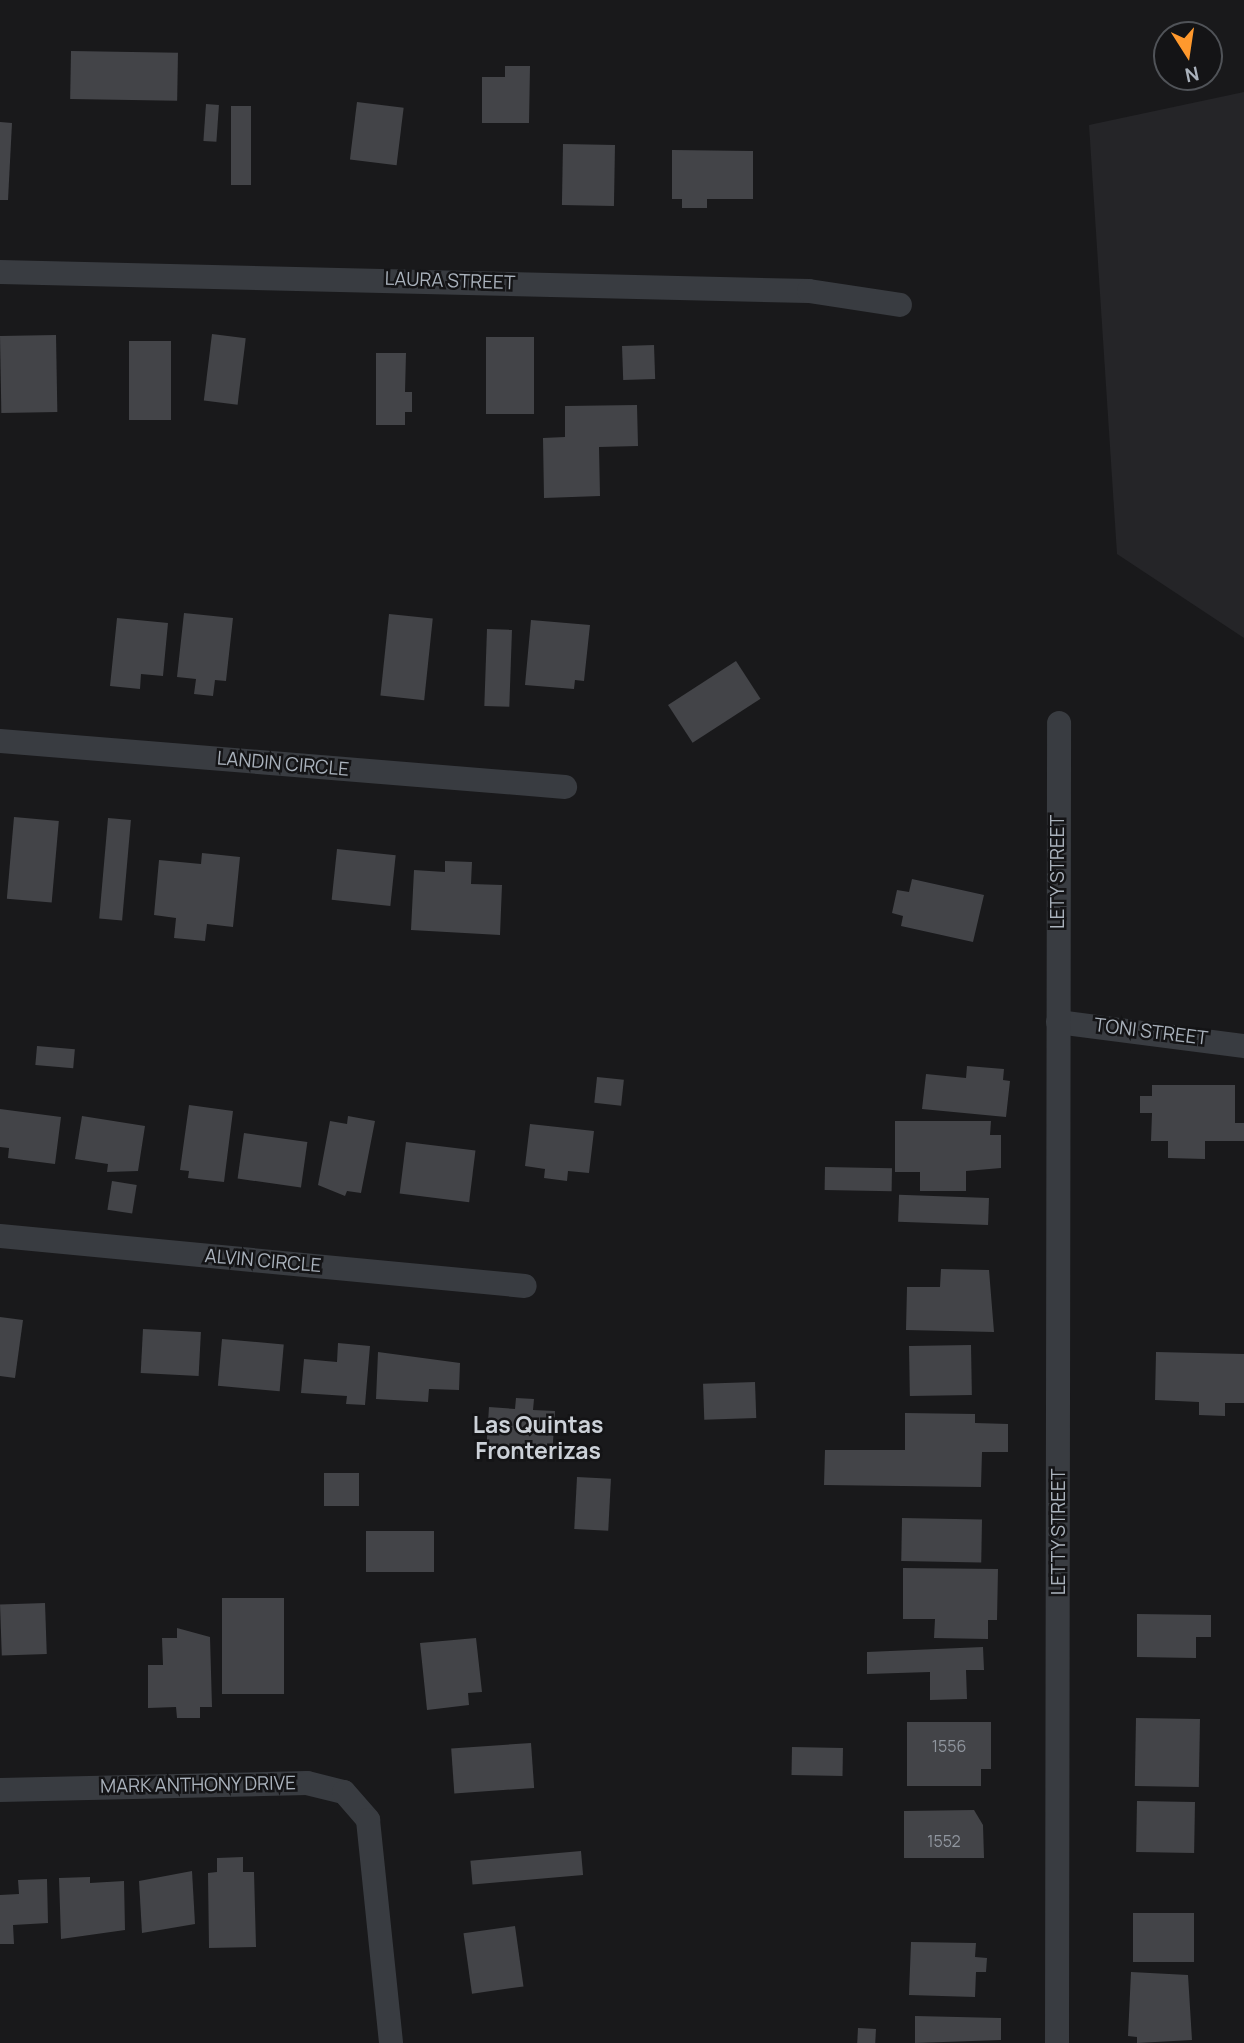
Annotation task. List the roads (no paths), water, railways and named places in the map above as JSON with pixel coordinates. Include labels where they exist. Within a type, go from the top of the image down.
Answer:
[{"type":"street","name":"LAURA STREET","points":[[0,272],[808,291],[900,305]]},
{"type":"street","name":"LETY STREET","points":[[1058,1022],[1059,723]]},
{"type":"street","name":"LANDIN CIRCLE","points":[[0,741],[565,787]]},
{"type":"street","name":"TONI STREET","points":[[1058,1022],[1244,1046]]},
{"type":"street","name":"LETTY STREET","points":[[1057,2043],[1058,1022]]},
{"type":"street","name":"ALVIN CIRCLE","points":[[0,1236],[526,1286]]},
{"type":"street","name":"MARK ANTHONY DRIVE","points":[[0,1790],[293,1783],[344,1792],[368,1820],[391,2043]]},
{"type":"district","name":"Las Quintas Fronterizas","points":[[538,1437]]}]
